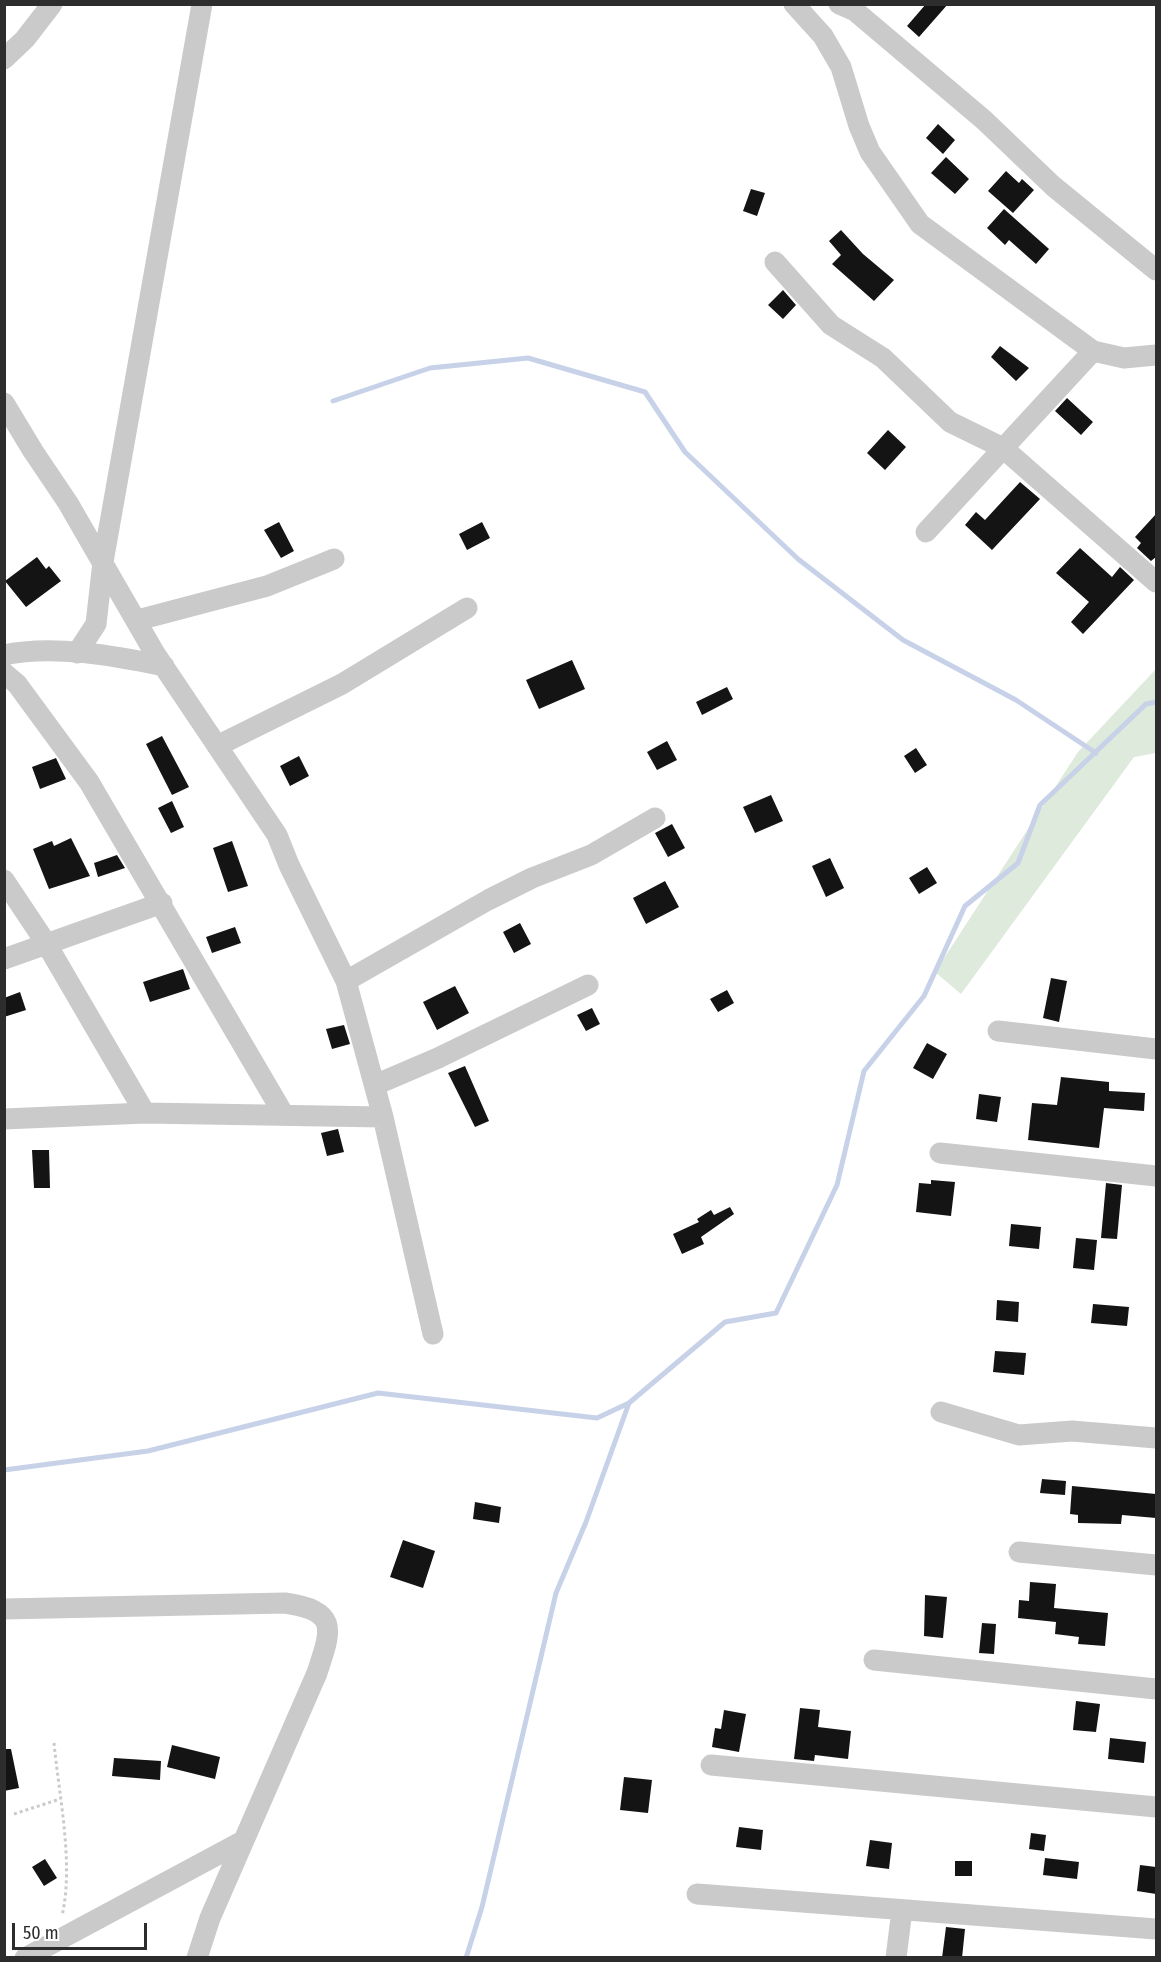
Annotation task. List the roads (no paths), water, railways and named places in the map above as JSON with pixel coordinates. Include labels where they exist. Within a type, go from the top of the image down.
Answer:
[{"type":"street","points":[[4,59],[25,39],[51,4]]},
{"type":"street","points":[[77,653],[96,624],[104,562],[202,4]]},
{"type":"street","points":[[794,4],[823,36],[841,67],[859,126],[870,152],[920,224],[1093,351],[1124,358],[1156,355]]},
{"type":"street","points":[[839,4],[855,11],[984,120],[1053,186],[1156,270]]},
{"type":"street","points":[[776,262],[831,325],[883,358],[950,422],[1003,448],[1156,582]]},
{"type":"street","points":[[926,532],[1093,351]]},
{"type":"street","points":[[4,403],[104,562],[164,666],[277,835],[289,865],[346,981],[383,1117],[434,1334]]},
{"type":"street","points":[[138,620],[267,586],[334,559]]},
{"type":"street","points":[[217,747],[342,684],[467,608]]},
{"type":"street","points":[[4,655],[25,650],[77,653],[164,666]]},
{"type":"street","points":[[4,674],[17,684],[89,782],[162,903],[284,1115]]},
{"type":"street","points":[[346,981],[488,900],[532,878],[591,855],[655,818]]},
{"type":"street","points":[[4,880],[46,943],[145,1113]]},
{"type":"street","points":[[4,959],[162,903]]},
{"type":"street","points":[[375,1085],[438,1059],[588,985]]},
{"type":"street","points":[[998,1031],[1156,1049]]},
{"type":"street","points":[[4,1119],[145,1113],[383,1117]]},
{"type":"street","points":[[940,1153],[1156,1176]]},
{"type":"street","points":[[941,1412],[1019,1435],[1072,1431],[1156,1438]]},
{"type":"street","points":[[1019,1552],[1156,1566]]},
{"type":"street","points":[[4,1609],[285,1603],[304,1606],[322,1616],[329,1625],[329,1638],[317,1673],[243,1841],[197,1958]]},
{"type":"street","points":[[874,1660],[1156,1689]]},
{"type":"street","points":[[711,1765],[1156,1807]]},
{"type":"street","points":[[25,1958],[243,1841]]},
{"type":"street","points":[[697,1894],[1156,1929]]},
{"type":"street","points":[[896,1958],[902,1910]]},
{"type":"waterway","points":[[333,401],[430,368],[528,358],[645,392],[685,452],[798,559],[903,640],[1016,700],[1096,753]]},
{"type":"waterway","points":[[4,1470],[148,1451],[378,1393],[597,1418],[629,1403],[725,1322],[776,1313],[837,1185],[864,1071],[924,996],[965,906],[1018,863],[1040,805],[1146,704],[1156,702]]},
{"type":"waterway","points":[[466,1958],[482,1907],[556,1593],[586,1522],[629,1403]]}]
